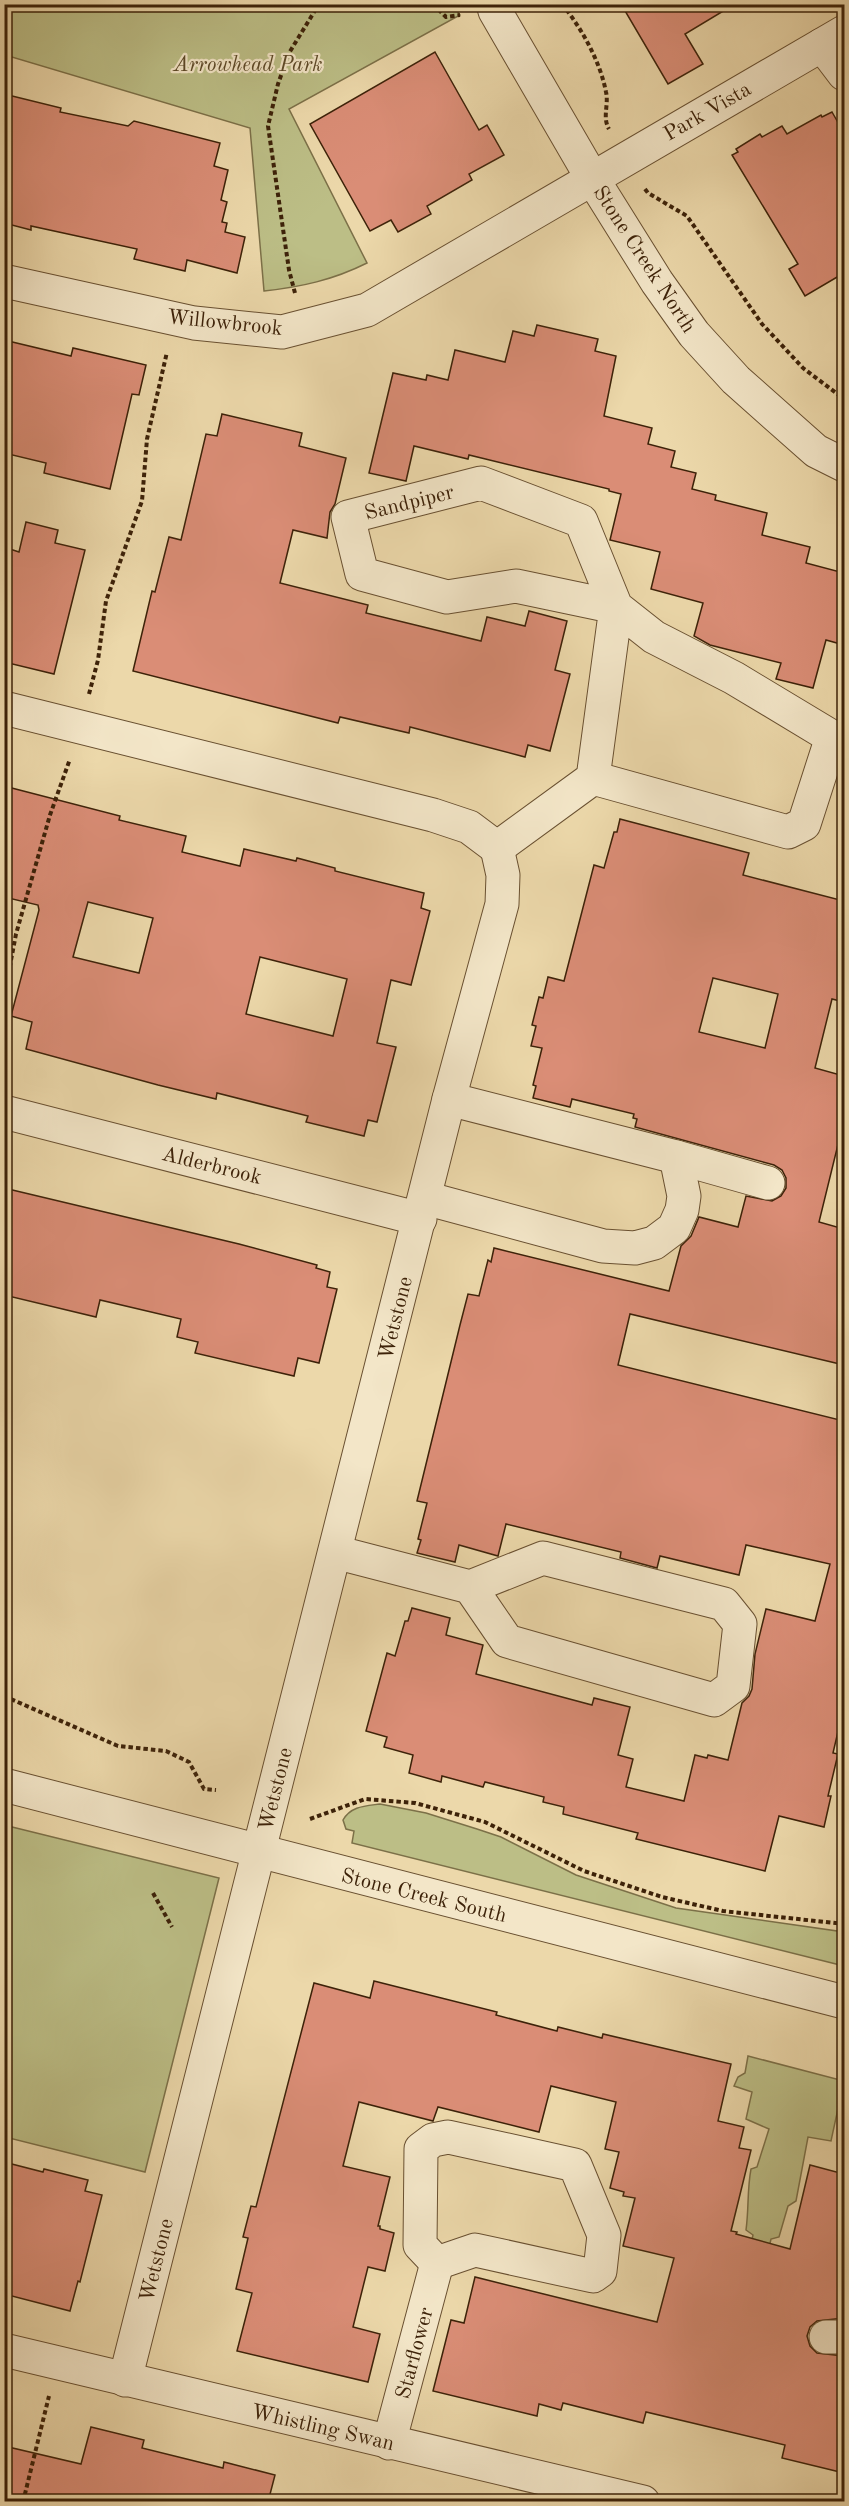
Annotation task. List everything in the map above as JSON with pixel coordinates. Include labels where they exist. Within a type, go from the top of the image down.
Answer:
[{"type":"street","name":"Stone Creek North","points":[[492,6],[592,178],[657,282],[694,334],[736,381],[816,451],[844,465]]},
{"type":"street","name":"Park Vista","points":[[592,178],[833,39],[844,74]]},
{"type":"street","name":"Willowbrook","points":[[4,281],[175,319],[282,332],[367,310],[592,178]]},
{"type":"street","name":"Sandpiper","points":[[616,607],[581,521],[481,483],[348,517],[362,574],[447,597],[516,586],[616,607],[654,637],[734,678],[832,737],[804,824],[788,832],[593,778],[616,607]]},
{"type":"street","points":[[4,708],[433,815],[469,827],[497,848],[593,778]]},
{"type":"street","name":"Wetstone","points":[[125,2380],[448,1099],[502,904],[503,875],[497,848]]},
{"type":"street","points":[[448,1099],[768,1183]]},
{"type":"street","name":"Alderbrook","points":[[4,1112],[422,1209]]},
{"type":"street","points":[[422,1209],[603,1246],[635,1248],[654,1243],[674,1228],[682,1210],[684,1196],[676,1157]]},
{"type":"street","points":[[335,1552],[470,1587],[543,1558],[724,1604],[740,1624],[733,1686],[714,1700],[507,1641],[470,1587]]},
{"type":"street","name":"Stone Creek South","points":[[4,1785],[844,2002]]},
{"type":"street","points":[[448,2137],[575,2165],[604,2235],[600,2271],[592,2276],[475,2250],[437,2263],[420,2245],[421,2149],[433,2140],[448,2137]]},
{"type":"street","name":"Starflower","points":[[389,2443],[437,2263]]},
{"type":"street","name":"Whistling Swan","points":[[4,2350],[643,2502]]},
{"type":"path","points":[[304,326],[289,270],[268,126],[278,84],[289,53],[319,4]]},
{"type":"path","points":[[562,4],[596,58],[607,94],[604,122]]},
{"type":"path","points":[[648,193],[687,216],[762,324],[804,368],[844,399]]},
{"type":"path","points":[[4,997],[15,934],[50,814],[81,727],[98,660],[106,601],[142,501],[147,439],[175,319]]},
{"type":"path","points":[[4,1696],[118,1746],[166,1751],[189,1762],[204,1789],[216,1790]]},
{"type":"path","points":[[310,1819],[365,1798],[414,1803],[484,1821],[584,1871],[662,1897],[723,1911],[844,1924]]},
{"type":"path","points":[[153,1893],[172,1927]]},
{"type":"path","points":[[23,2502],[57,2363]]},
{"type":"green space","name":"Arrowhead Park","points":[[5,5],[453,5],[460,15],[289,109],[367,263],[317,282],[264,291],[250,128],[5,55]]},
{"type":"green space","points":[[380,1804],[426,1813],[501,1837],[576,1875],[676,1908],[844,1932],[844,1966],[352,1843],[354,1831],[346,1829],[343,1820],[346,1815],[359,1807]]},
{"type":"green space","points":[[4,1825],[219,1878],[145,2172],[5,2137]]},
{"type":"green space","points":[[748,2056],[844,2081],[831,2141],[808,2137],[796,2201],[788,2206],[779,2237],[771,2239],[757,2298],[740,2292],[753,2235],[746,2230],[751,2169],[757,2167],[769,2129],[746,2119],[752,2092],[734,2086],[738,2077],[745,2073]]},
{"type":"building","points":[[621,4],[735,4],[685,34],[703,64],[668,84]]},
{"type":"building","points":[[435,52],[479,130],[487,125],[504,155],[469,174],[472,180],[427,206],[431,214],[398,232],[391,220],[370,231],[310,124]]},
{"type":"building","points":[[4,94],[61,108],[60,112],[128,126],[134,121],[220,143],[214,166],[228,170],[221,200],[227,202],[222,222],[227,223],[225,232],[245,237],[237,273],[187,260],[185,271],[134,259],[137,249],[31,226],[31,230],[4,223]]},
{"type":"building","points":[[832,112],[844,133],[844,273],[805,296],[789,269],[798,264],[732,155],[738,152],[736,149],[760,134],[762,137],[782,126],[787,134],[821,115],[822,117]]},
{"type":"building","points":[[537,325],[598,339],[595,351],[616,356],[604,416],[652,428],[648,444],[675,451],[671,467],[696,473],[692,489],[716,495],[715,500],[767,513],[762,535],[810,547],[806,563],[844,573],[844,645],[826,640],[813,688],[776,679],[781,663],[710,645],[694,636],[703,603],[651,589],[660,552],[610,540],[621,494],[609,491],[609,489],[469,455],[468,459],[414,446],[406,481],[369,473],[393,373],[426,380],[427,375],[448,380],[455,350],[505,362],[513,331],[534,336]]},
{"type":"building","points":[[4,340],[71,356],[73,348],[146,365],[139,395],[132,394],[110,489],[44,473],[46,463],[4,453]]},
{"type":"building","points":[[222,414],[302,433],[299,446],[346,458],[335,504],[330,512],[327,538],[293,530],[280,583],[368,605],[366,613],[481,641],[487,617],[525,626],[529,611],[567,621],[555,670],[570,674],[550,751],[528,745],[525,757],[410,727],[409,733],[340,717],[338,723],[133,671],[152,591],[155,592],[169,537],[181,540],[206,434],[217,436]]},
{"type":"building","points":[[26,522],[58,530],[55,543],[85,550],[54,674],[4,662],[4,547],[19,552]]},
{"type":"building","points":[[4,786],[120,816],[119,820],[186,836],[182,852],[240,866],[244,849],[296,861],[297,858],[335,868],[335,871],[424,893],[421,908],[430,911],[411,985],[391,980],[377,1043],[396,1047],[377,1122],[368,1120],[364,1136],[306,1122],[308,1116],[217,1093],[216,1099],[26,1049],[32,1022],[11,1016],[39,910],[38,905],[4,897]],"holes":[[[88,902],[153,918],[139,973],[73,957]],[[260,957],[347,979],[333,1036],[246,1014]]]},
{"type":"building","points":[[620,819],[749,853],[743,875],[844,901],[844,1002],[832,999],[815,1068],[844,1076],[844,1120],[819,1222],[844,1229],[844,1365],[630,1314],[618,1365],[844,1421],[844,1706],[833,1753],[838,1754],[828,1796],[831,1796],[824,1827],[779,1816],[765,1871],[636,1839],[638,1833],[563,1814],[564,1807],[543,1802],[544,1797],[485,1782],[483,1787],[442,1776],[441,1782],[409,1773],[413,1755],[384,1747],[387,1737],[366,1731],[387,1653],[395,1656],[405,1621],[408,1621],[412,1608],[450,1618],[446,1635],[483,1645],[476,1674],[592,1705],[594,1698],[630,1707],[618,1755],[633,1759],[626,1787],[684,1801],[695,1755],[707,1758],[708,1755],[728,1760],[742,1703],[752,1689],[755,1654],[766,1609],[815,1621],[830,1564],[746,1545],[739,1575],[660,1556],[657,1568],[620,1558],[621,1552],[506,1524],[498,1556],[459,1545],[455,1562],[417,1553],[427,1503],[417,1501],[460,1325],[468,1294],[479,1296],[488,1260],[491,1262],[494,1248],[669,1291],[681,1246],[691,1236],[699,1217],[738,1227],[746,1196],[772,1201],[781,1196],[786,1188],[786,1178],[782,1170],[774,1165],[635,1127],[637,1119],[633,1118],[634,1114],[572,1099],[570,1107],[533,1098],[536,1086],[533,1085],[542,1048],[531,1046],[536,1026],[532,1025],[539,997],[543,998],[548,977],[564,981],[594,865],[604,868],[614,832],[617,832]],"holes":[[[713,978],[778,994],[765,1048],[699,1032]]]},
{"type":"building","points":[[4,1188],[239,1244],[317,1265],[316,1268],[330,1272],[327,1287],[337,1289],[319,1363],[298,1358],[294,1376],[195,1353],[198,1342],[177,1337],[181,1319],[100,1300],[96,1317],[4,1295]]},
{"type":"building","points":[[374,1981],[497,2012],[496,2015],[557,2031],[558,2027],[602,2038],[603,2034],[731,2064],[718,2121],[744,2127],[739,2148],[751,2150],[731,2231],[737,2232],[736,2234],[790,2249],[810,2165],[844,2174],[844,2318],[817,2321],[810,2327],[807,2336],[810,2346],[817,2353],[844,2356],[844,2473],[782,2458],[785,2445],[646,2412],[643,2423],[563,2403],[561,2410],[539,2404],[537,2416],[433,2391],[451,2320],[464,2323],[475,2277],[657,2322],[674,2258],[623,2246],[635,2198],[623,2196],[624,2192],[610,2188],[619,2152],[605,2149],[616,2102],[551,2086],[539,2132],[438,2107],[433,2121],[359,2102],[343,2166],[390,2177],[378,2226],[380,2229],[394,2233],[385,2271],[368,2267],[353,2327],[380,2334],[368,2382],[237,2351],[252,2293],[236,2289],[248,2238],[243,2237],[251,2206],[256,2207],[314,1983],[370,1998]]},
{"type":"building","points":[[4,2162],[88,2180],[85,2191],[102,2195],[80,2282],[78,2281],[70,2311],[4,2294]]},
{"type":"building","points":[[91,2427],[144,2440],[142,2448],[223,2468],[224,2462],[275,2475],[268,2502],[4,2502],[4,2446],[81,2464]]}]
